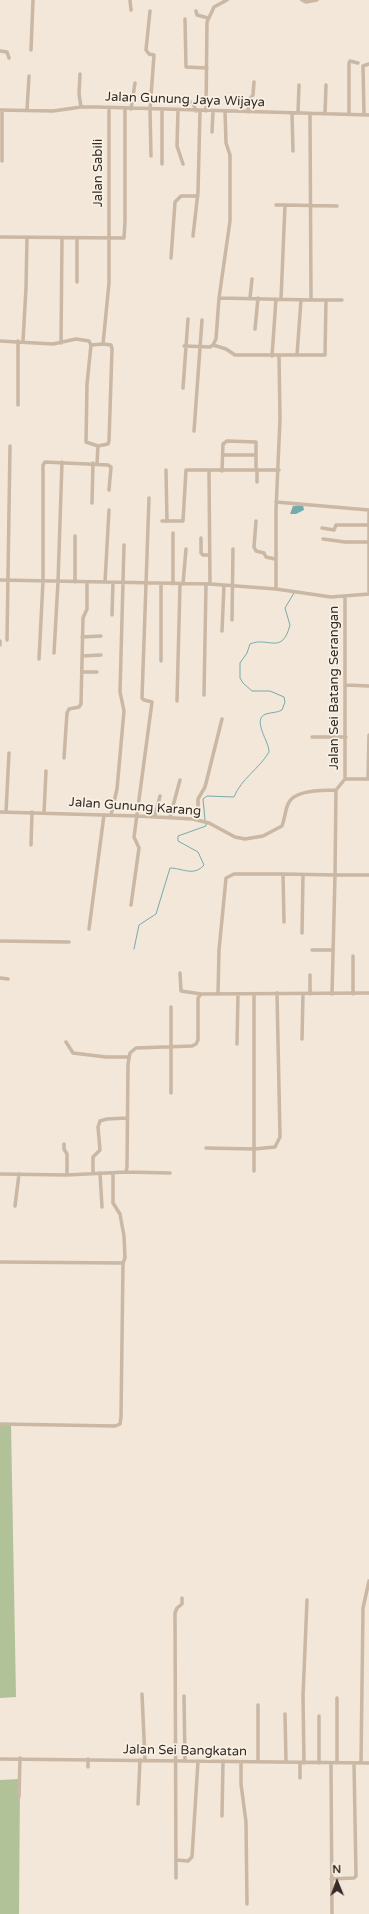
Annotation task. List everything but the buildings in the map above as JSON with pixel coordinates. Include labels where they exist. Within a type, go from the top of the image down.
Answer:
[{"type":"street","points":[[31,50],[32,0]]},
{"type":"street","points":[[130,0],[131,10]]},
{"type":"street","points":[[206,111],[206,45],[209,16],[214,7],[227,0]]},
{"type":"street","points":[[302,0],[306,2],[317,0]]},
{"type":"street","points":[[150,11],[146,50],[149,54],[154,55],[150,110],[151,156]]},
{"type":"street","points":[[196,11],[197,15],[209,16]]},
{"type":"street","points":[[185,19],[186,67],[207,68]]},
{"type":"street","points":[[0,51],[7,52],[10,58]]},
{"type":"street","points":[[349,114],[349,63],[350,61],[358,63]]},
{"type":"street","points":[[364,115],[363,66],[369,64]]},
{"type":"street","points":[[80,74],[79,94],[81,107]]},
{"type":"street","points":[[27,110],[29,76]]},
{"type":"street","points":[[248,112],[249,100],[253,95],[254,82]]},
{"type":"street","points":[[132,109],[132,96],[135,83]]},
{"type":"street","points":[[298,113],[299,84]]},
{"type":"street","points":[[326,85],[326,114]]},
{"type":"street","points":[[188,101],[193,103],[198,111],[198,196],[193,236]]},
{"type":"street","name":"Jalan Gunung Jaya Wijaya","points":[[1,110],[53,111],[81,107],[369,115]]},
{"type":"street","name":"Jalan Sabili","points":[[103,344],[109,283],[109,108]]},
{"type":"street","points":[[0,237],[122,239],[125,236],[125,109]]},
{"type":"street","points":[[1,110],[2,161]]},
{"type":"street","points":[[162,110],[162,164]]},
{"type":"street","points":[[178,110],[177,146],[183,164]]},
{"type":"street","points":[[212,132],[213,111]]},
{"type":"street","points":[[213,345],[216,339],[230,221],[230,155],[226,144],[225,112]]},
{"type":"street","points":[[292,113],[293,151]]},
{"type":"street","points":[[310,113],[312,300]]},
{"type":"street","points":[[171,258],[175,202],[181,196],[198,196]]},
{"type":"street","points":[[276,205],[337,206]]},
{"type":"street","points":[[281,299],[285,205]]},
{"type":"street","points":[[23,341],[27,237]]},
{"type":"street","points":[[60,343],[62,238]]},
{"type":"street","points":[[77,238],[77,282]]},
{"type":"street","points":[[250,298],[252,279]]},
{"type":"street","points":[[220,298],[342,300]]},
{"type":"street","points":[[255,329],[258,298]]},
{"type":"street","points":[[272,356],[276,299]]},
{"type":"street","points":[[297,355],[301,300]]},
{"type":"street","points":[[185,346],[210,347],[213,345],[226,349],[235,355],[325,355],[326,300]]},
{"type":"street","points":[[183,388],[188,320]]},
{"type":"street","points":[[194,431],[202,320]]},
{"type":"street","points":[[0,341],[60,343],[82,340],[89,341],[91,345],[86,441],[89,444],[98,446],[107,445],[109,440],[112,349],[111,345],[91,345]]},
{"type":"street","points":[[18,341],[18,405]]},
{"type":"street","points":[[276,589],[276,502],[279,470],[280,419],[279,355]]},
{"type":"street","points":[[222,471],[223,444],[227,441],[255,441],[257,443],[257,482]]},
{"type":"street","points":[[7,640],[10,446]]},
{"type":"street","points":[[92,503],[95,463],[98,446]]},
{"type":"street","points":[[222,455],[256,455]]},
{"type":"street","points":[[39,659],[43,581],[43,464],[45,462],[62,462],[108,465],[111,467],[109,490]]},
{"type":"street","points":[[54,653],[62,462]]},
{"type":"street","points":[[166,470],[164,521],[183,521],[186,470],[279,470]]},
{"type":"street","points":[[204,695],[210,555],[209,471]]},
{"type":"street","points":[[131,905],[139,848],[134,837],[152,702],[142,698],[149,498]]},
{"type":"street","points":[[0,580],[208,584],[276,589],[322,596],[345,596],[369,592],[369,510],[276,502]]},
{"type":"street","points":[[105,582],[109,510]]},
{"type":"street","points":[[256,521],[254,547],[256,551],[264,553],[266,557],[275,559]]},
{"type":"street","points":[[334,534],[336,525],[368,526]]},
{"type":"street","points":[[322,528],[334,530]]},
{"type":"street","points":[[173,532],[173,584]]},
{"type":"street","points":[[75,536],[75,582]]},
{"type":"street","points":[[201,538],[201,552],[210,555]]},
{"type":"street","points":[[323,539],[345,542],[368,542]]},
{"type":"street","points":[[111,815],[117,789],[124,711],[120,692],[124,545]]},
{"type":"street","points":[[177,701],[181,584],[186,549]]},
{"type":"street","points":[[232,620],[233,549]]},
{"type":"street","points":[[64,758],[67,713],[69,709],[79,707],[81,704],[82,637],[83,618],[87,609],[87,582]]},
{"type":"street","points":[[112,615],[113,582]]},
{"type":"street","points":[[161,584],[161,661]]},
{"type":"street","points":[[222,631],[224,585]]},
{"type":"street","name":"Jalan Sei Batang Serangan","points":[[345,596],[345,779]]},
{"type":"street","points":[[82,637],[101,636]]},
{"type":"street","points":[[82,656],[101,656]]},
{"type":"street","points":[[82,672],[97,672]]},
{"type":"street","points":[[346,685],[369,686]]},
{"type":"street","points":[[198,820],[198,798],[205,786],[222,719]]},
{"type":"street","points":[[332,994],[336,790],[345,779],[369,779],[369,735]]},
{"type":"street","points":[[312,737],[346,737]]},
{"type":"street","points":[[6,812],[9,753]]},
{"type":"street","points":[[44,812],[46,772]]},
{"type":"street","points":[[170,817],[180,780]]},
{"type":"street","name":"Jalan Gunung Karang","points":[[0,812],[44,812],[170,817],[204,821],[235,837],[257,838],[271,833],[282,826],[288,804],[293,797],[302,794],[336,790]]},
{"type":"street","points":[[155,816],[160,796]]},
{"type":"street","points":[[31,845],[32,812]]},
{"type":"street","points":[[89,929],[104,815]]},
{"type":"street","points":[[218,994],[218,950],[226,878],[234,874],[369,875]]},
{"type":"street","points":[[283,874],[284,922]]},
{"type":"street","points":[[302,933],[303,875]]},
{"type":"street","points":[[0,941],[69,942]]},
{"type":"street","points":[[312,950],[332,950]]},
{"type":"street","points":[[353,956],[353,994]]},
{"type":"street","points":[[180,973],[182,992],[201,994],[369,994]]},
{"type":"street","points":[[310,975],[310,994]]},
{"type":"street","points":[[0,978],[8,979]]},
{"type":"street","points":[[206,1148],[254,1149],[275,1147],[280,1137],[278,993]]},
{"type":"street","points":[[126,1172],[129,1057],[132,1051],[136,1048],[192,1046],[197,1042],[198,998],[201,994]]},
{"type":"street","points":[[237,1044],[238,994]]},
{"type":"street","points":[[254,994],[254,1170]]},
{"type":"street","points":[[302,1039],[303,994]]},
{"type":"street","points":[[171,1007],[171,1093]]},
{"type":"street","points":[[66,1042],[73,1053],[102,1057],[129,1057]]},
{"type":"street","points":[[92,1174],[93,1157],[100,1150],[98,1127],[100,1121],[127,1118]]},
{"type":"street","points":[[64,1144],[64,1149],[67,1154],[67,1175]]},
{"type":"street","points":[[0,1174],[67,1175],[126,1172],[170,1173]]},
{"type":"street","points":[[100,1173],[102,1207]]},
{"type":"street","points":[[0,1424],[115,1426],[120,1424],[123,1263],[125,1258],[124,1236],[120,1214],[113,1203],[113,1173]]},
{"type":"street","points":[[15,1206],[19,1174]]},
{"type":"street","points":[[0,1262],[123,1263]]},
{"type":"street","points":[[361,1762],[363,1608],[369,1581]]},
{"type":"street","points":[[176,1878],[175,1613],[177,1608],[182,1604],[182,1598]]},
{"type":"street","points":[[300,1778],[302,1763],[307,1600]]},
{"type":"street","points":[[138,1804],[143,1760],[142,1694]]},
{"type":"street","points":[[184,1696],[185,1761]]},
{"type":"street","points":[[337,1698],[337,1763]]},
{"type":"street","points":[[258,1705],[258,1762]]},
{"type":"street","points":[[285,1714],[286,1762]]},
{"type":"street","points":[[319,1716],[319,1763]]},
{"type":"street","points":[[19,1796],[20,1758]]},
{"type":"street","name":"Jalan Sei Bangkatan","points":[[0,1759],[20,1758],[369,1763]]},
{"type":"street","points":[[88,1760],[88,1767]]},
{"type":"street","points":[[176,1860],[188,1861],[192,1857],[198,1761]]},
{"type":"street","points":[[222,1816],[223,1761]]},
{"type":"street","points":[[242,1762],[241,1784],[246,1822],[247,1904]]},
{"type":"street","points":[[331,1763],[332,1914]]},
{"type":"street","points":[[331,1879],[354,1878],[356,1876],[354,1763]]},
{"type":"green space","points":[[0,1425],[11,1425],[16,1697],[0,1698]]},
{"type":"green space","points":[[20,1779],[19,1914],[0,1914],[0,1780]]},
{"type":"water","points":[[303,505],[304,510],[296,514],[290,514],[293,506]]},
{"type":"waterway","points":[[205,820],[203,799],[207,796],[234,797],[241,785],[269,752],[260,721],[266,714],[282,710],[285,702],[284,697],[270,691],[252,691],[240,678],[240,663],[247,653],[250,644],[257,642],[279,643],[283,640],[290,625],[285,608],[294,593]]},
{"type":"waterway","points":[[134,949],[139,925],[156,914],[170,868],[196,871],[204,865],[198,852],[178,841],[178,836],[206,826],[206,823]]}]
